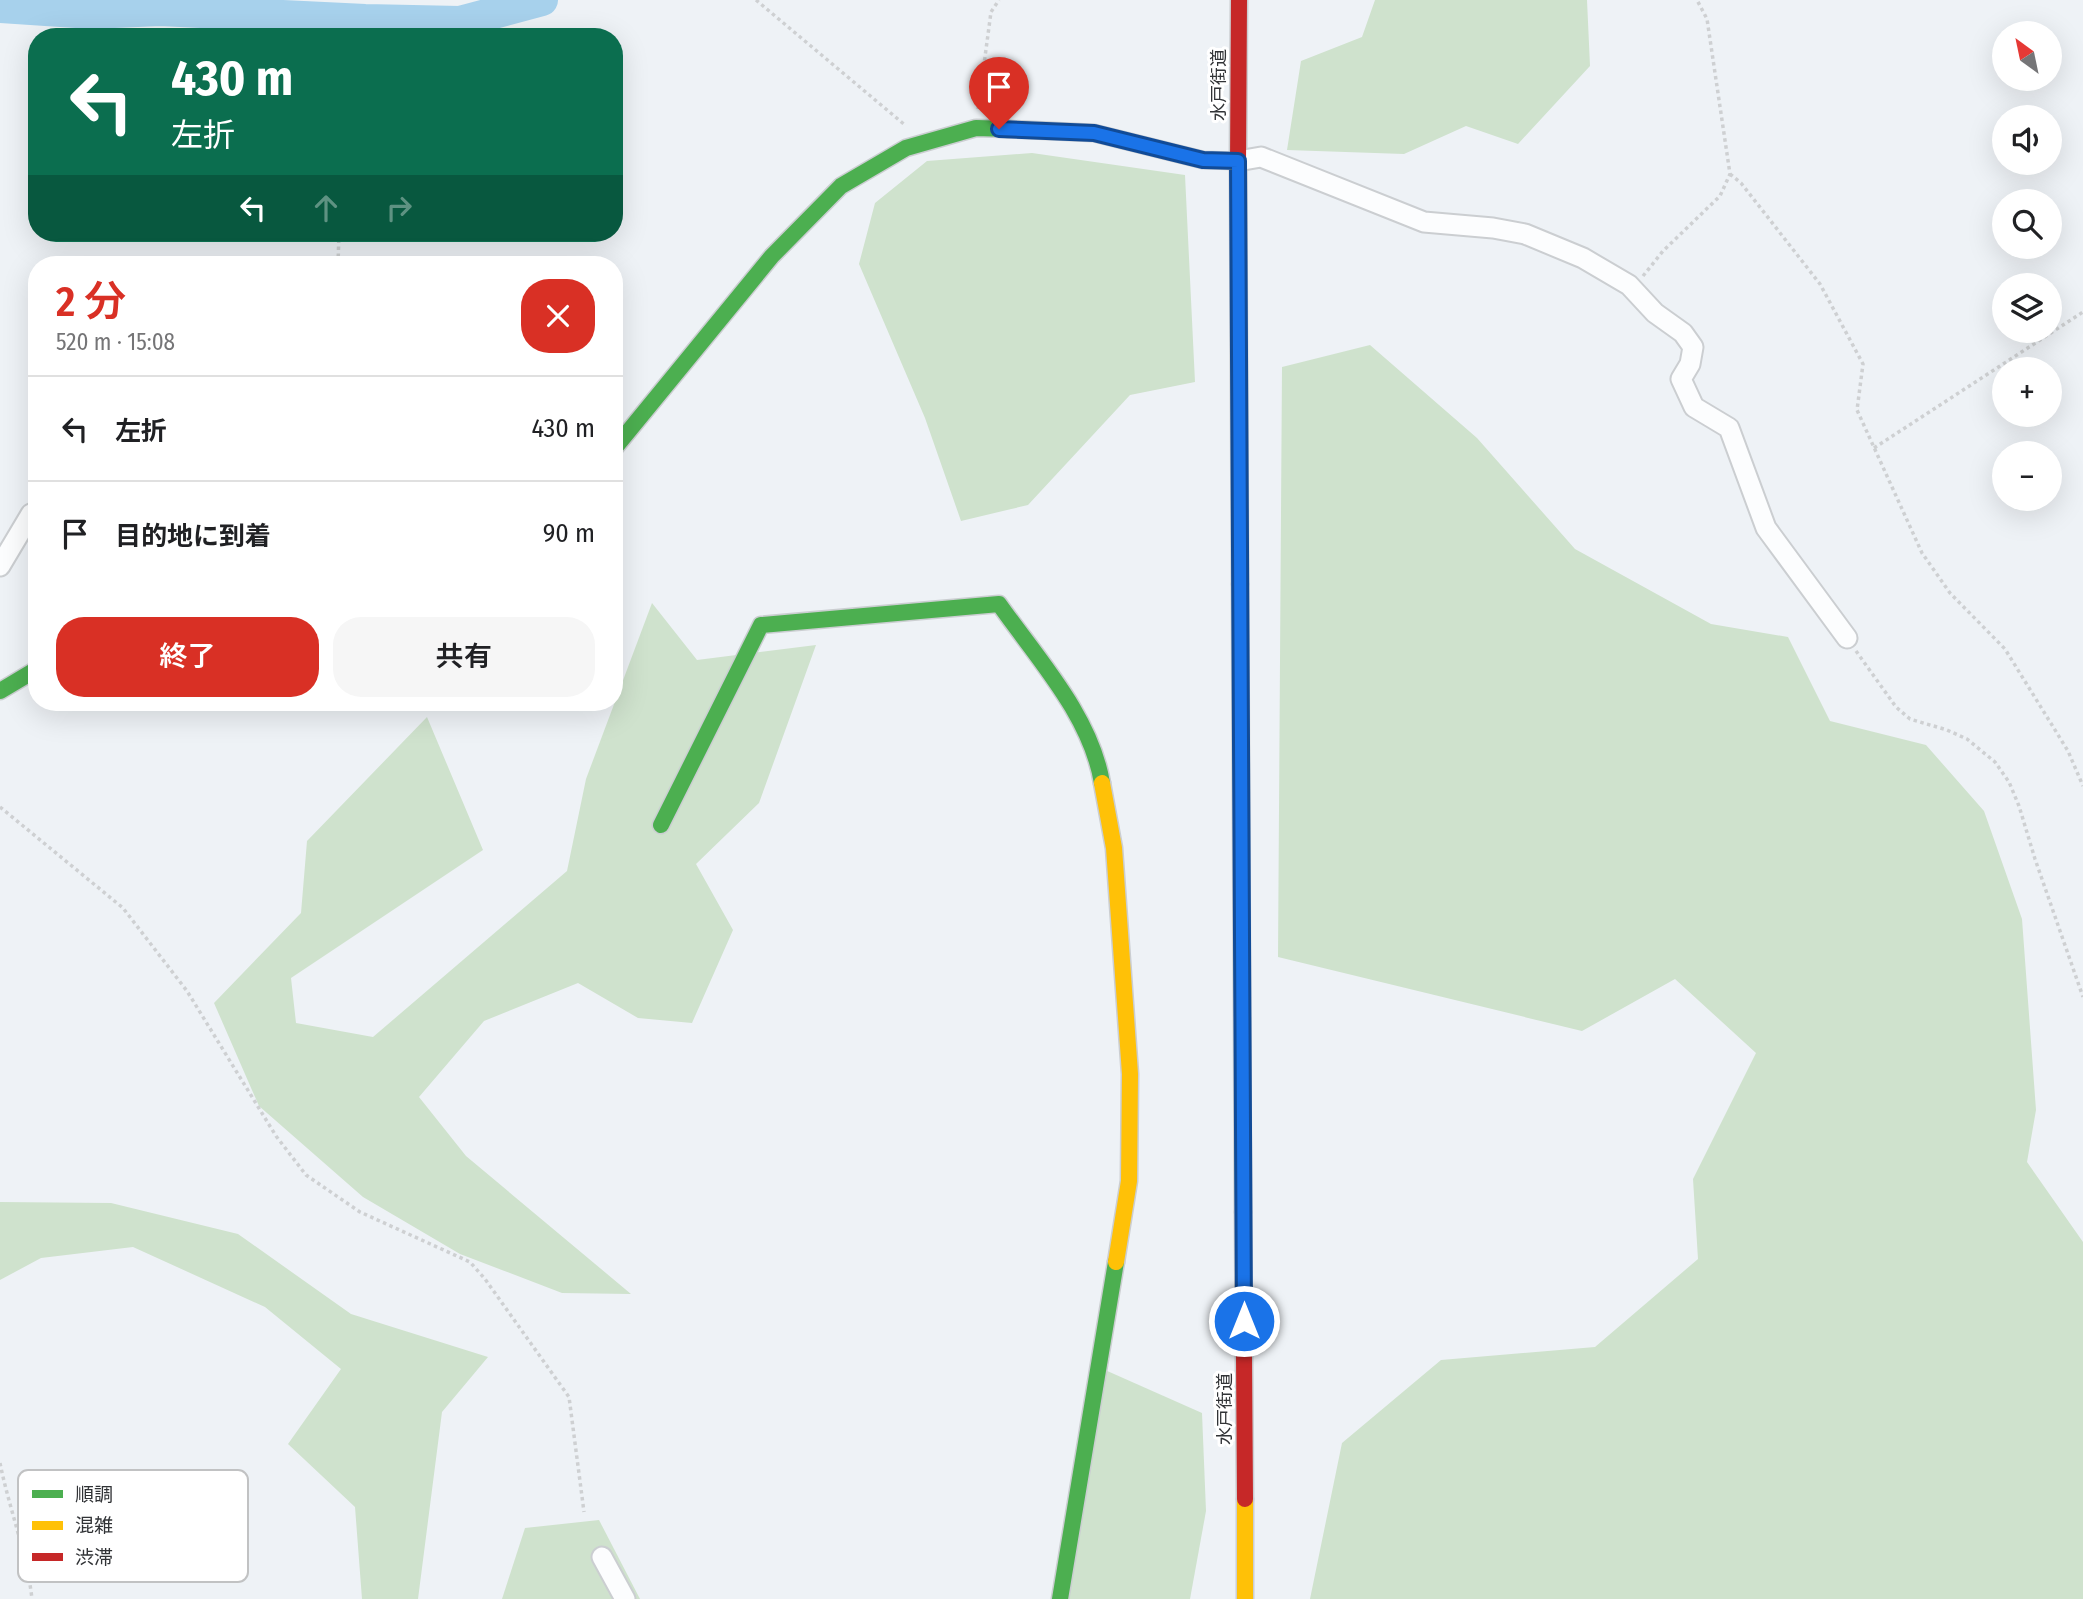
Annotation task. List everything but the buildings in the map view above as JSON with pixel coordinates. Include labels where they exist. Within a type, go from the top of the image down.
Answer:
[{"type":"main road","name":"水戸街道","points":[[1239,0],[1245,1599]]},
{"type":"main road","points":[[623,438],[772,256],[841,186],[906,148],[975,128],[1094,133],[1203,160],[1238,161]]},
{"type":"main road","points":[[661,825],[761,625],[999,604],[1077,716],[1098,758],[1114,848],[1130,1074],[1129,1181],[1060,1599]]},
{"type":"main road","points":[[0,691],[28,674]]},
{"type":"street","points":[[1238,161],[1261,158],[1424,222],[1493,228],[1525,234],[1583,258],[1629,285],[1655,313],[1683,333],[1693,347],[1690,364],[1681,379],[1693,407],[1729,428],[1766,528],[1847,638]]},
{"type":"street","points":[[0,565],[28,519]]},
{"type":"street","points":[[602,1556],[625,1599]]},
{"type":"path","points":[[756,0],[925,142]]},
{"type":"path","points":[[975,128],[991,12],[999,0]]},
{"type":"path","points":[[1629,285],[1641,279],[1663,251],[1720,196],[1730,174],[1707,19],[1697,0]]},
{"type":"path","points":[[1730,174],[1741,183],[1821,284],[1863,364],[1857,410],[1922,553],[1950,593],[2005,649],[2068,751],[2083,786]]},
{"type":"path","points":[[1874,448],[2083,312]]},
{"type":"path","points":[[1847,638],[1896,707],[1910,719],[1947,730],[1968,740],[1995,762],[2019,806],[2083,997]]},
{"type":"path","points":[[0,807],[123,908],[187,991],[276,1136],[306,1175],[360,1212],[470,1262],[485,1279],[569,1397],[584,1512]]},
{"type":"path","points":[[0,1463],[18,1538]]},
{"type":"green space","points":[[1375,0],[1587,0],[1590,66],[1518,144],[1466,126],[1404,154],[1287,150],[1301,61],[1362,37]]},
{"type":"green space","points":[[1032,153],[1185,175],[1195,382],[1130,395],[1028,505],[961,521],[925,418],[859,264],[875,203],[927,161]]},
{"type":"green space","points":[[1370,345],[1477,438],[1575,549],[1711,624],[1788,637],[1830,721],[1926,745],[1984,811],[2022,919],[2036,1110],[2027,1162],[2083,1242],[2083,1599],[1310,1599],[1342,1443],[1441,1360],[1595,1347],[1698,1259],[1693,1179],[1756,1053],[1675,979],[1582,1031],[1278,957],[1282,367]]},
{"type":"green space","points":[[652,603],[697,660],[816,645],[759,803],[696,864],[733,930],[692,1023],[638,1018],[578,983],[484,1021],[419,1097],[466,1156],[631,1294],[562,1293],[460,1254],[363,1197],[259,1106],[214,1003],[301,913],[307,841],[427,717],[483,850],[291,978],[296,1023],[373,1037],[567,871],[586,779],[612,711],[623,711],[623,680]]},
{"type":"green space","points":[[0,1202],[111,1203],[238,1234],[351,1314],[488,1357],[442,1412],[418,1599],[362,1599],[355,1507],[288,1444],[341,1369],[265,1307],[133,1247],[41,1258],[0,1280]]},
{"type":"green space","points":[[1096,1366],[1202,1413],[1206,1511],[1190,1599],[1057,1599]]},
{"type":"green space","points":[[599,1520],[640,1599],[502,1599],[525,1528]]},
{"type":"waterway","points":[[0,7],[91,13],[160,10],[460,22],[542,0]]},
{"type":"traffic: fast","points":[[623,438],[772,256],[841,186],[906,148],[976,128],[1008,129]]},
{"type":"traffic: fast","points":[[1240,584],[1243,1212]]},
{"type":"traffic: fast","points":[[661,825],[761,625],[999,604],[1075,711],[1087,734],[1102,783]]},
{"type":"traffic: fast","points":[[0,691],[28,674]]},
{"type":"traffic: fast","points":[[1060,1599],[1116,1262]]},
{"type":"traffic: slow","points":[[1008,129],[1094,133],[1203,160],[1238,161]]},
{"type":"traffic: slow","points":[[1238,164],[1240,584]]},
{"type":"traffic: slow","points":[[1102,783],[1114,848],[1130,1074],[1129,1181],[1116,1262]]},
{"type":"traffic: slow","points":[[1245,1499],[1245,1599]]},
{"type":"traffic: jam","points":[[1238,164],[1239,0]]},
{"type":"traffic: jam","points":[[1243,1212],[1245,1499]]},
{"type":"route","points":[[999,129],[1094,133],[1203,160],[1238,161],[1244,1321]]}]
